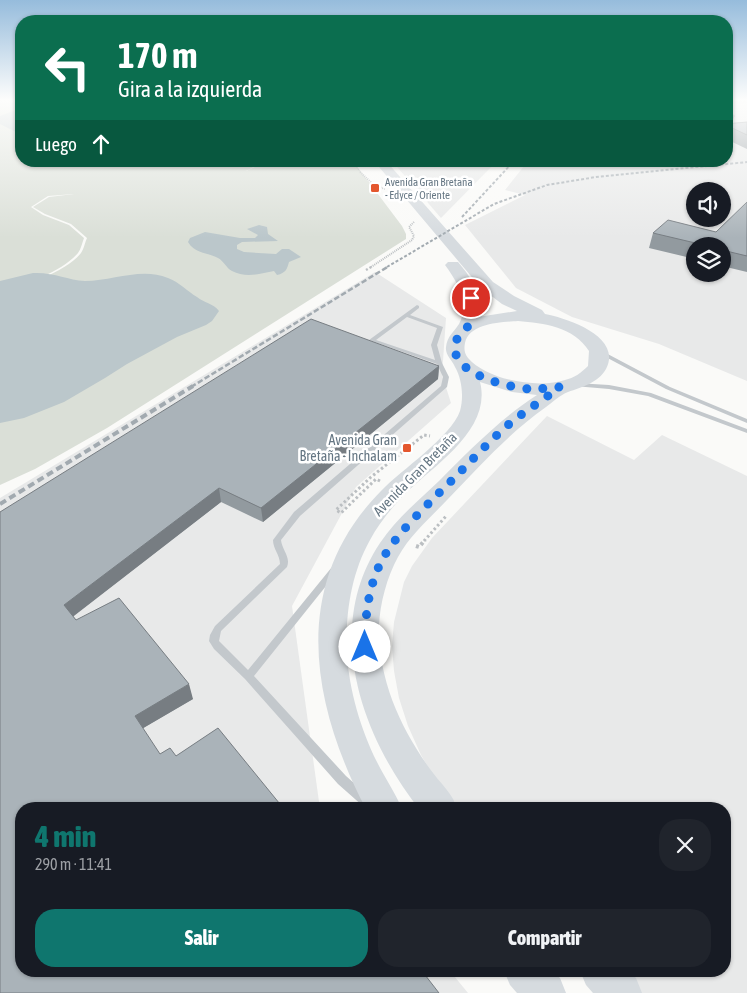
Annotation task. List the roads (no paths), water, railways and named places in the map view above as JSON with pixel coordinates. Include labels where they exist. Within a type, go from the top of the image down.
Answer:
[{"type":"main road","points":[[385,167],[487,284],[512,302],[584,335],[597,349],[599,359],[595,370],[585,378],[565,386],[508,425],[420,512],[402,532],[383,559],[370,590],[365,626],[365,647],[373,691],[394,742],[411,770],[436,802]]},
{"type":"main road","points":[[385,185],[416,220],[468,285],[472,306],[466,329]]},
{"type":"main road","points":[[466,329],[484,321],[509,316],[554,321]]},
{"type":"main road","name":"Avenida Gran Bretaña","points":[[381,802],[357,758],[346,730],[334,676],[332,644],[334,606],[343,572],[352,548],[362,531],[382,505],[465,422],[471,408],[471,387],[464,366],[458,357],[455,344],[459,336],[466,329]]},
{"type":"main road","points":[[464,366],[486,379],[506,385],[539,389],[565,386]]},
{"type":"main road","points":[[530,977],[545,993]]},
{"type":"main road","points":[[606,977],[621,993]]},
{"type":"lane","points":[[417,307],[372,340],[439,363]]},
{"type":"lane","points":[[368,802],[342,780],[248,676],[217,646],[214,641],[214,635],[284,565],[284,558],[276,545],[277,540],[293,518],[444,388],[446,377],[439,363],[434,344],[440,327],[406,315]]},
{"type":"lane","points":[[597,349],[660,384],[747,421]]},
{"type":"lane","points":[[565,386],[609,387],[649,394],[747,431]]},
{"type":"lane","points":[[248,676],[352,548]]},
{"type":"railway","points":[[733,163],[747,162]]},
{"type":"railway","points":[[462,217],[508,167]]},
{"type":"railway","points":[[387,267],[494,204],[547,185],[596,177],[697,167]]},
{"type":"railway","points":[[191,387],[389,266]]},
{"type":"railway","points":[[0,504],[193,386]]},
{"type":"place","name":"Avenida Gran Bretaña - Edyce / Oriente","points":[[375,188]]},
{"type":"place","name":"Avenida Gran Bretaña - Inchalam","points":[[407,448]]}]
